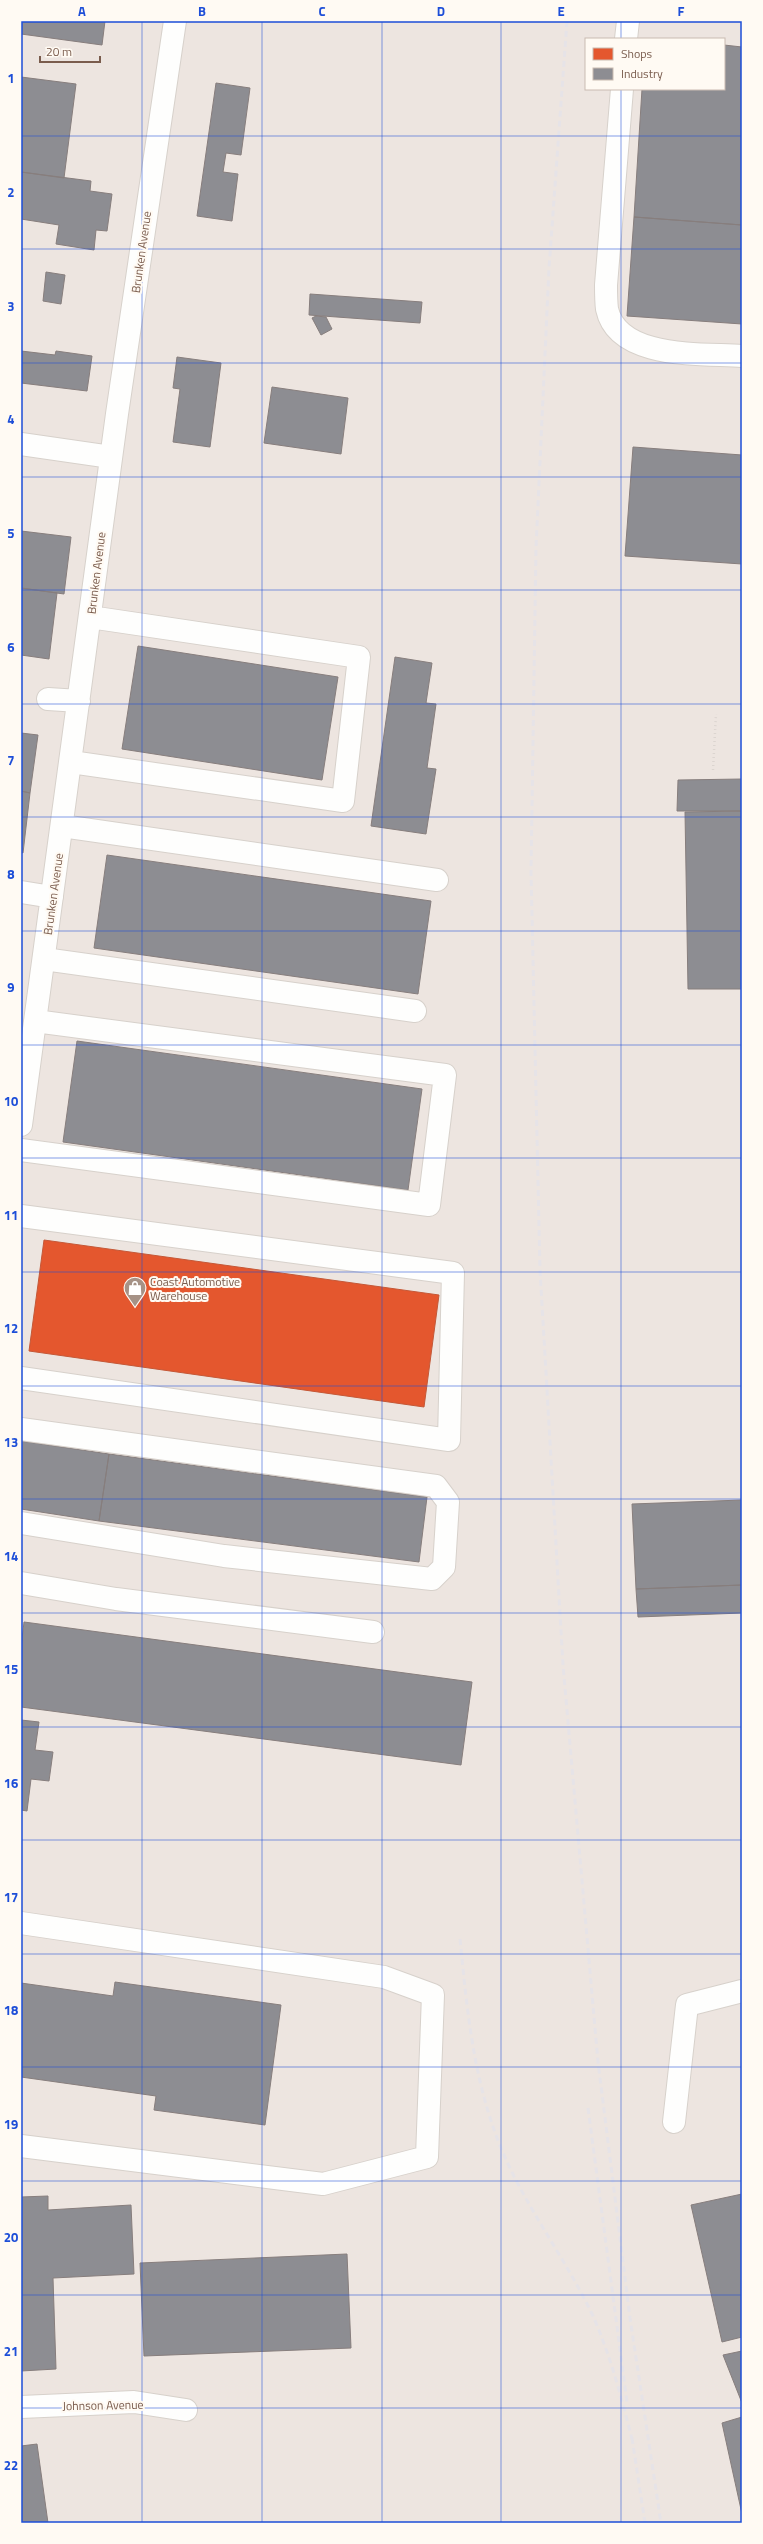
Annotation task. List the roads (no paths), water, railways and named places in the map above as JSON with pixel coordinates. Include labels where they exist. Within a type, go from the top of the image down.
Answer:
[{"type":"street","name":"Brunken Avenue","points":[[21,1125],[23,1092],[44,959],[111,457],[175,21]]},
{"type":"street","points":[[626,38],[628,21]]},
{"type":"street","points":[[622,90],[606,285],[607,310],[617,327],[636,344],[654,350],[742,356]]},
{"type":"street","points":[[21,444],[111,457]]},
{"type":"street","points":[[70,762],[343,801],[359,657],[90,617]]},
{"type":"street","points":[[48,699],[79,701]]},
{"type":"street","points":[[62,826],[437,880]]},
{"type":"street","points":[[21,892],[52,897]]},
{"type":"street","points":[[44,959],[415,1011]]},
{"type":"street","points":[[21,1150],[429,1205],[445,1075],[35,1022]]},
{"type":"street","points":[[21,1216],[453,1273],[449,1440],[21,1378]]},
{"type":"street","points":[[21,1429],[436,1486],[448,1502],[444,1567],[432,1579],[224,1556],[21,1523]]},
{"type":"street","points":[[21,1583],[116,1599],[373,1632]]},
{"type":"street","points":[[21,1923],[384,1976],[433,1995],[427,2157],[323,2184],[21,2146]]},
{"type":"street","points":[[674,2122],[687,2005],[742,1991]]},
{"type":"street","name":"Johnson Avenue","points":[[21,2407],[134,2402],[186,2410]]},
{"type":"railway","points":[[567,21],[549,268],[536,548],[531,871],[540,1270],[563,1665],[598,2062],[630,2318],[661,2523]]},
{"type":"railway","points":[[460,1939],[472,2042],[490,2118],[509,2166],[593,2316],[611,2363],[633,2443]]},
{"type":"railway","points":[[588,2108],[627,2402]]},
{"type":"railway","points":[[632,2438],[645,2523]]},
{"type":"place","name":"Coast Automotive Warehouse","points":[[135,1308]]}]
